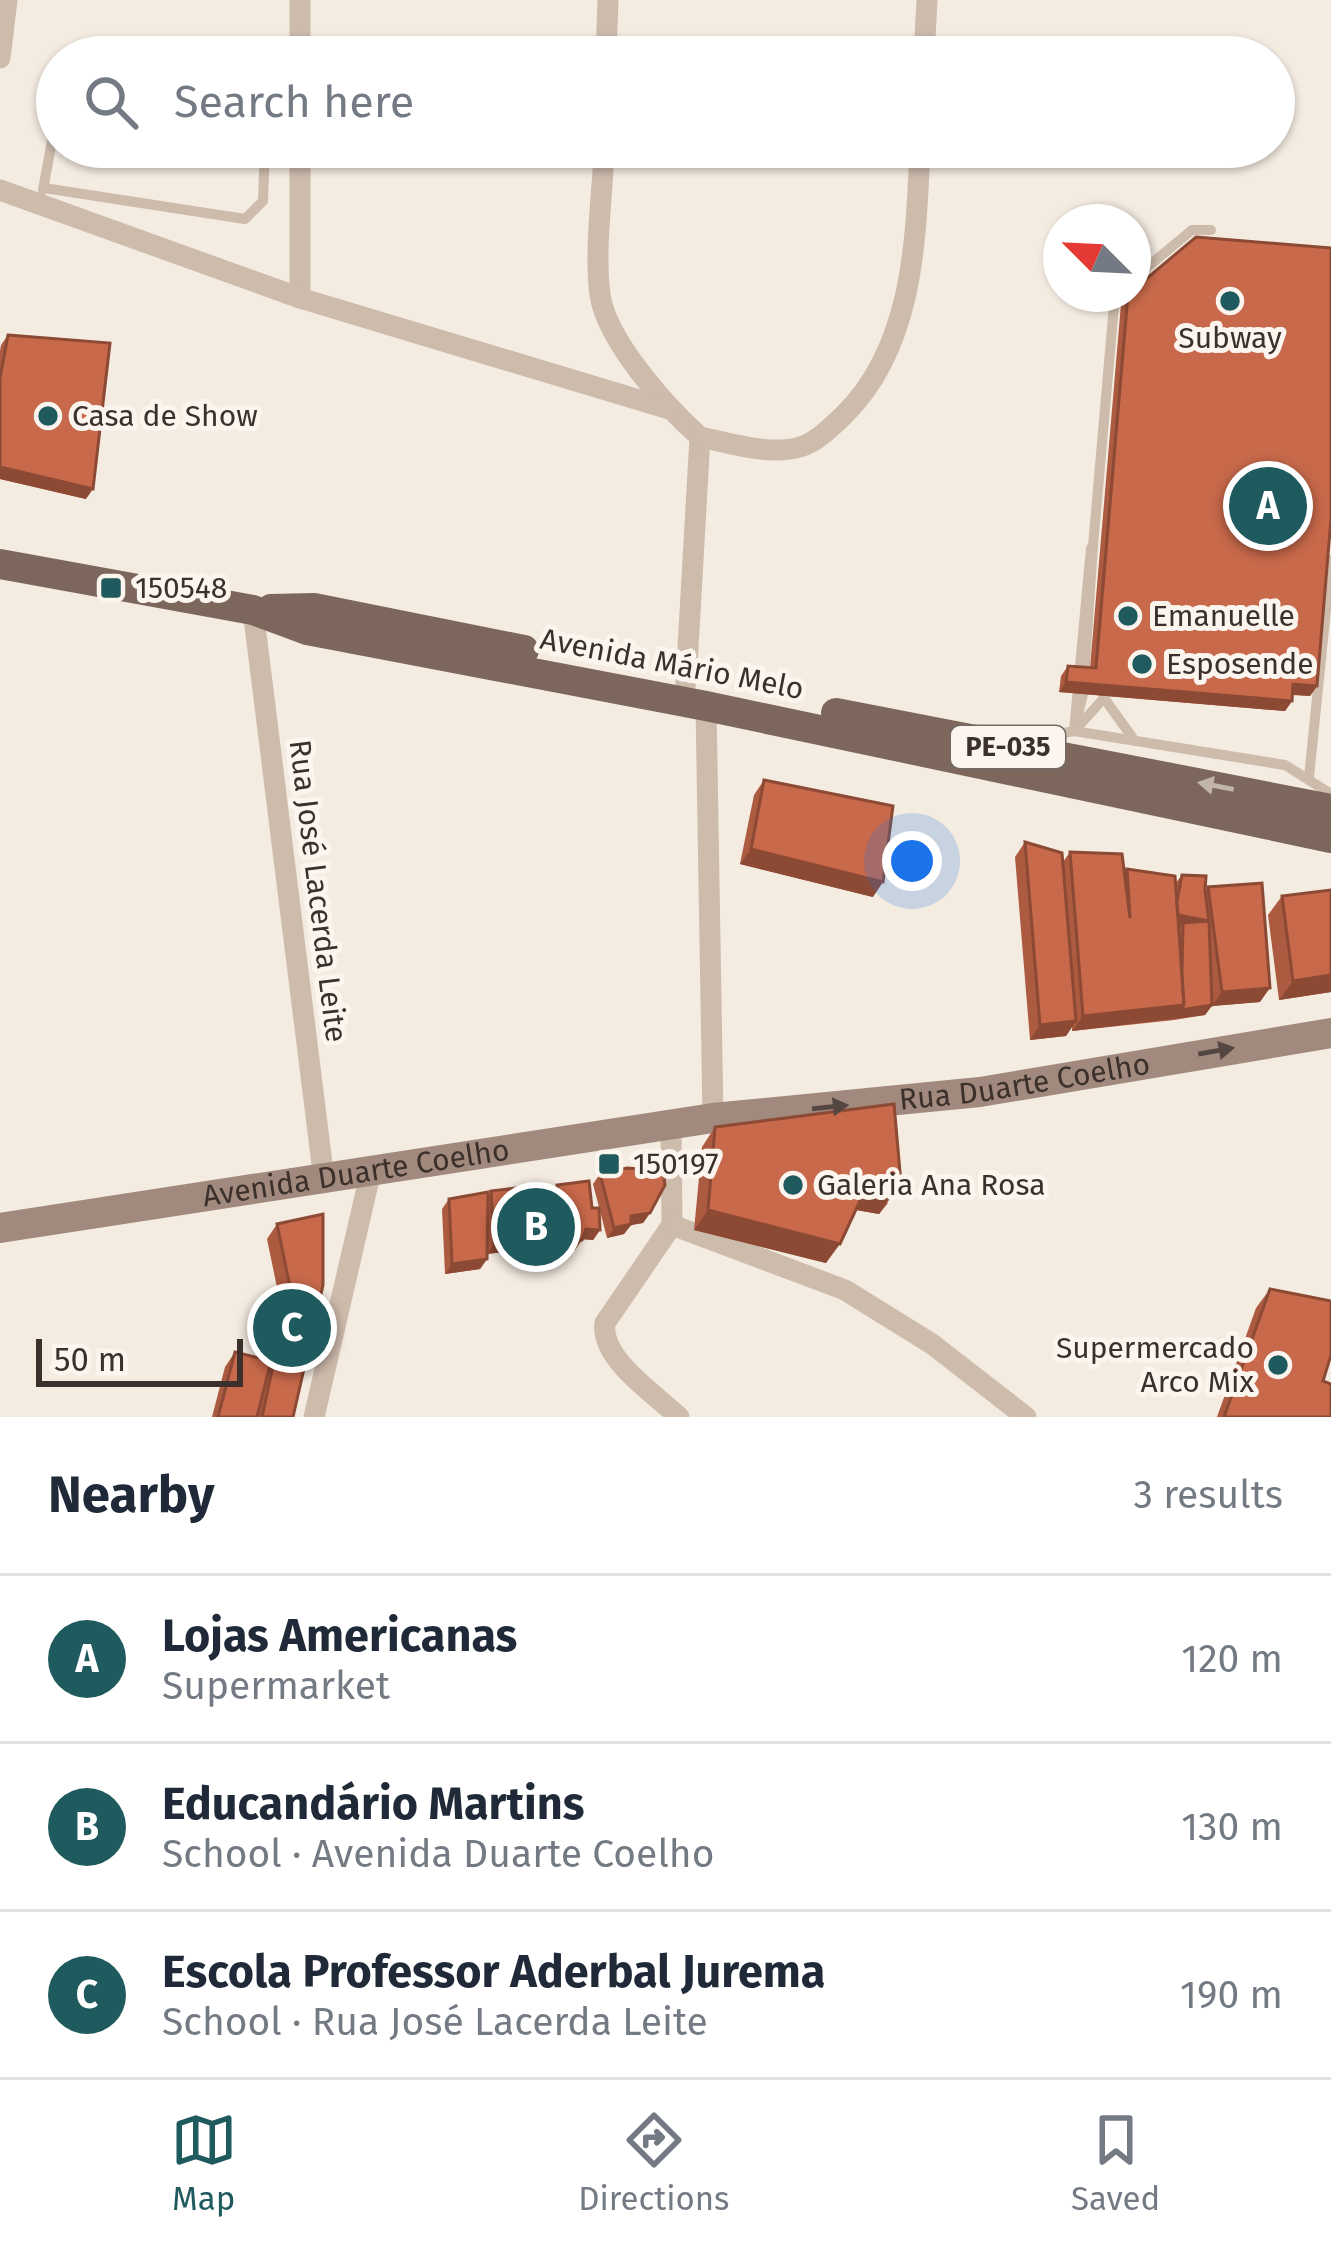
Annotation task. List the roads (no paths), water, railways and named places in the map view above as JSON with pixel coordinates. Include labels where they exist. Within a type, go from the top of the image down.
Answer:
[{"type":"main road","name":"Avenida Mário Melo","points":[[0,564],[253,610],[307,630],[1001,746],[1331,808]]},
{"type":"main road","name":"Avenida Mário Melo","points":[[696,695],[1331,838]]},
{"type":"main road","name":"Rua Duarte Coelho","points":[[713,1118],[980,1092],[1331,1033]]},
{"type":"main road","name":"Avenida Duarte Coelho","points":[[0,1228],[370,1175],[713,1118]]},
{"type":"street","points":[[0,58],[7,0]]},
{"type":"street","points":[[300,0],[300,36]]},
{"type":"street","points":[[607,36],[608,0]]},
{"type":"street","points":[[926,36],[927,0]]},
{"type":"street","points":[[300,168],[300,298]]},
{"type":"street","points":[[603,168],[600,294],[608,321],[669,409],[700,437],[778,450],[804,446],[862,397],[892,343],[916,244],[919,168]]},
{"type":"street","points":[[0,190],[40,195],[300,298],[669,409]]},
{"type":"street","points":[[700,437],[696,695],[713,1118]]},
{"type":"street","name":"Rua José Lacerda Leite","points":[[253,610],[324,1180]]},
{"type":"street","points":[[671,1127],[672,1226],[605,1323],[604,1335],[610,1351],[679,1417]]},
{"type":"street","points":[[314,1417],[370,1175]]},
{"type":"street","points":[[672,1226],[845,1290],[932,1344],[1026,1417]]},
{"type":"lane","points":[[46,168],[40,195],[245,220],[262,201],[264,168]]},
{"type":"lane","points":[[1151,264],[1192,230],[1211,230]]},
{"type":"lane","points":[[1075,730],[1083,694],[1113,312]]},
{"type":"lane","points":[[1310,777],[1331,560]]},
{"type":"lane","points":[[1075,730],[1104,697],[1135,740]]},
{"type":"lane","points":[[1001,746],[1075,730],[1286,765],[1331,794]]},
{"type":"place","name":"Subway","points":[[1230,301]]},
{"type":"place","name":"Casa de Show","points":[[48,416]]},
{"type":"place","name":"Lojas Americanas","points":[[1268,506]]},
{"type":"place","name":"150548","points":[[111,588]]},
{"type":"place","name":"Emanuelle","points":[[1128,616]]},
{"type":"place","name":"Esposende","points":[[1142,664]]},
{"type":"place","name":"150197","points":[[609,1164]]},
{"type":"place","name":"Galeria Ana Rosa","points":[[793,1185]]},
{"type":"place","name":"Educandário Martins","points":[[536,1227]]},
{"type":"place","name":"Escola Professor Aderbal Jurema","points":[[292,1328]]},
{"type":"place","name":"Supermercado Arco Mix","points":[[1278,1365]]}]
